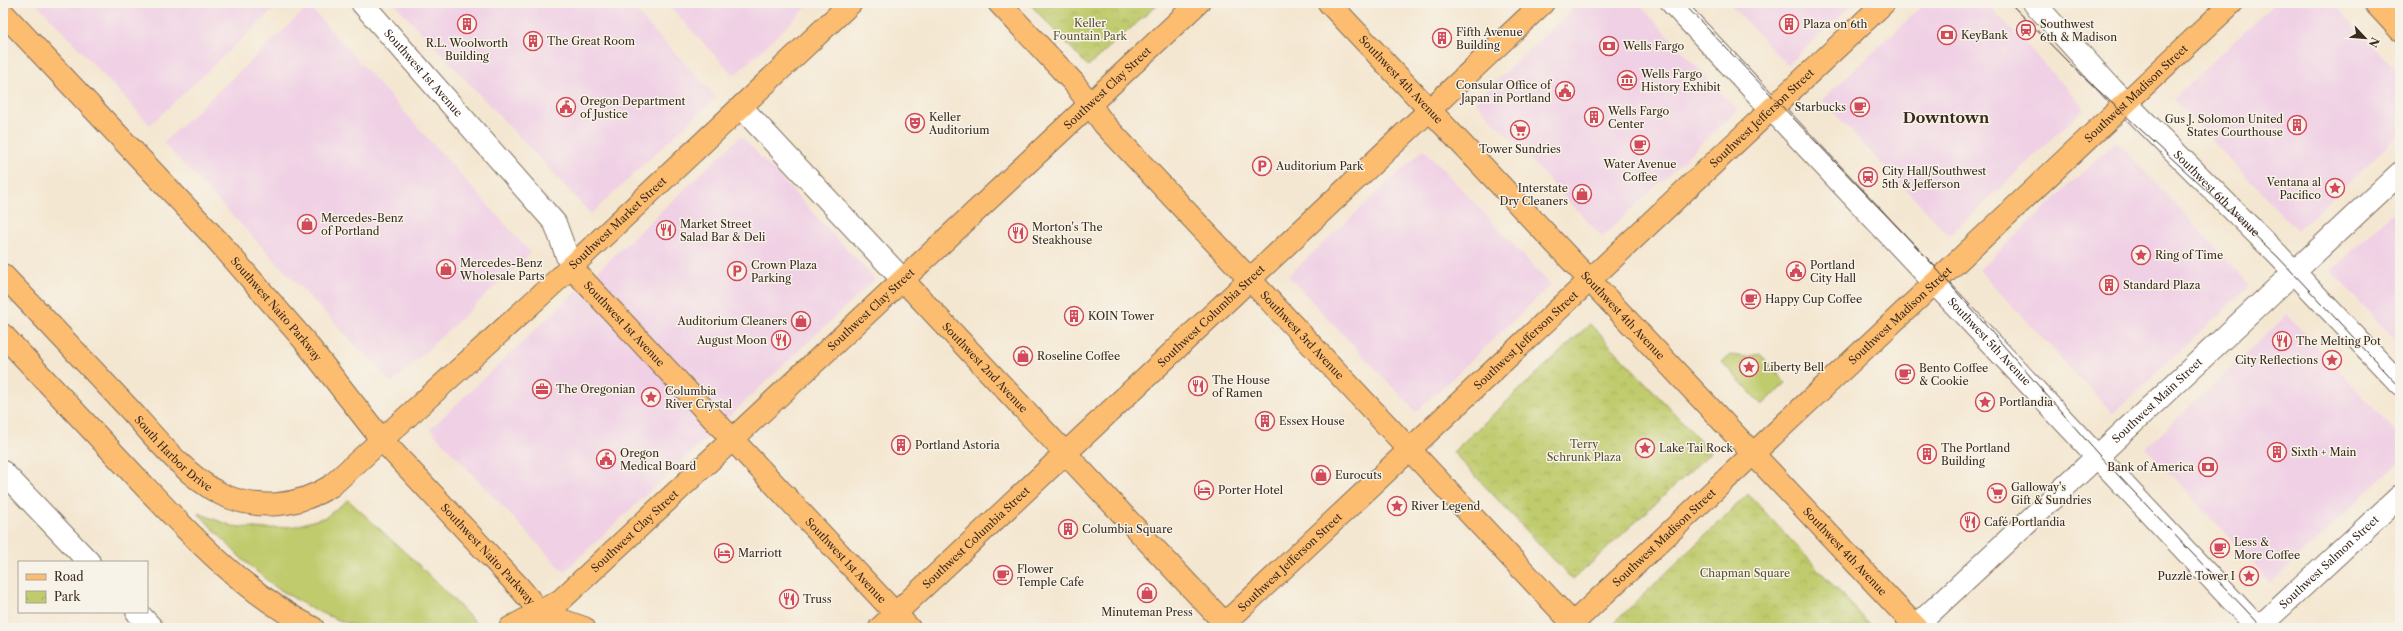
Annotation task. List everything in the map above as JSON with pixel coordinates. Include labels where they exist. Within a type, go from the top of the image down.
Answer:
[{"type":"main road","name":"Southwest Market Street","points":[[381,439],[571,267],[851,3]]},
{"type":"main road","name":"Southwest 3rd Avenue","points":[[999,3],[1074,83],[1104,124],[1410,449],[1573,627]]},
{"type":"main road","name":"Southwest Clay Street","points":[[545,620],[561,600],[1198,3]]},
{"type":"main road","name":"Southwest 4th Avenue","points":[[1329,3],[1916,628]]},
{"type":"main road","name":"Southwest Columbia Street","points":[[880,628],[902,621],[1065,453],[1543,3]]},
{"type":"main road","name":"Southwest Jefferson Street","points":[[1225,626],[1410,449],[1884,3]]},
{"type":"main road","name":"Southwest Madison Street","points":[[1573,627],[1753,454],[2232,3]]},
{"type":"main road","points":[[2375,3],[2400,30]]},
{"type":"main road","name":"Southwest Naito Parkway","points":[[3,13],[216,240],[303,339],[381,439],[545,620],[584,628]]},
{"type":"main road","name":"Southwest 1st Avenue","points":[[571,267],[902,621]]},
{"type":"main road","name":"South Harbor Drive","points":[[3,275],[172,455],[206,485],[220,494],[238,500],[267,504],[290,504],[314,497],[331,486],[381,439]]},
{"type":"main road","name":"Southwest 2nd Avenue","points":[[903,280],[1225,626]]},
{"type":"main road","points":[[3,335],[194,539],[260,596],[283,612],[313,628]]},
{"type":"main road","points":[[510,628],[545,620]]},
{"type":"street","name":"Southwest 1st Avenue","points":[[362,3],[555,223],[571,267]]},
{"type":"street","name":"Southwest 5th Avenue","points":[[1672,3],[2258,628]]},
{"type":"street","name":"Southwest 6th Avenue","points":[[2034,3],[2126,103],[2294,272],[2400,384]]},
{"type":"street","name":"Southwest 2nd Avenue","points":[[741,107],[903,280]]},
{"type":"street","name":"Southwest Main Street","points":[[1916,628],[2096,456],[2400,173]]},
{"type":"street","points":[[3,472],[88,561]]},
{"type":"street","name":"Southwest Salmon Street","points":[[2258,628],[2400,496]]},
{"type":"street","points":[[138,613],[152,628]]},
{"type":"shaded area","points":[[36,3],[280,3],[150,125]]},
{"type":"shaded area","points":[[394,3],[628,3],[716,97],[591,214]]},
{"type":"shaded area","points":[[666,3],[811,3],[734,76]]},
{"type":"shaded area","name":"Wells Fargo Center","points":[[1579,3],[1638,3],[1737,110],[1602,237],[1475,101]]},
{"type":"shaded area","name":"Plaza on 6th","points":[[1729,3],[1853,3],[1787,65]]},
{"type":"shaded area","points":[[1925,3],[1987,3],[2085,108],[1949,236],[1822,100]]},
{"type":"shaded area","name":"Gus J. Solomon United States Courthouse","points":[[2275,3],[2333,3],[2400,75],[2400,134],[2297,231],[2173,99]]},
{"type":"shaded area","points":[[309,6],[531,253],[392,383],[163,143]]},
{"type":"shaded area","points":[[741,136],[875,279],[564,572],[430,429]]},
{"type":"shaded area","points":[[2116,141],[2250,285],[2113,414],[1979,270]]},
{"type":"shaded area","points":[[1424,149],[1551,285],[1416,412],[1288,276]]},
{"type":"shaded area","points":[[2400,206],[2400,345],[2331,271]]},
{"type":"shaded area","name":"Sixth + Main","points":[[2287,315],[2400,436],[2400,461],[2271,583],[2146,448]]},
{"type":"green space","name":"Keller Fountain Park","points":[[1029,3],[1159,3],[1088,66]]},
{"type":"green space","name":"Terry Schrunk Plaza","points":[[1590,324],[1711,452],[1573,580],[1453,452]]},
{"type":"green space","points":[[1760,354],[1786,383],[1762,405],[1722,362],[1730,355],[1745,357]]},
{"type":"green space","name":"Chapman Square","points":[[1748,494],[1873,628],[1617,628],[1613,624]]},
{"type":"green space","points":[[348,500],[423,569],[477,624],[460,628],[368,628],[346,623],[312,609],[274,586],[241,558],[198,513],[232,526],[265,529],[296,526],[326,517]]},
{"type":"tram line","points":[[1683,3],[1928,259],[2098,454],[2263,628]]},
{"type":"tram line","points":[[2010,3],[2070,64],[2277,256],[2400,387]]},
{"type":"place","name":"R.L. Woolworth Building","points":[[467,24]]},
{"type":"place","name":"Plaza on 6th","points":[[1789,24]]},
{"type":"place","name":"Southwest 6th & Madison","points":[[2026,30]]},
{"type":"place","name":"KeyBank","points":[[1947,35]]},
{"type":"place","name":"Fifth Avenue Building","points":[[1442,38]]},
{"type":"place","name":"The Great Room","points":[[533,41]]},
{"type":"place","name":"Wells Fargo","points":[[1609,46]]},
{"type":"place","name":"Wells Fargo History Exhibit","points":[[1627,80]]},
{"type":"place","name":"Consular Office of Japan in Portland","points":[[1565,91]]},
{"type":"place","name":"Oregon Department of Justice","points":[[566,107]]},
{"type":"place","name":"Starbucks","points":[[1860,107]]},
{"type":"place","name":"Wells Fargo Center","points":[[1594,117]]},
{"type":"place","name":"Keller Auditorium","points":[[915,123]]},
{"type":"place","name":"Gus J. Solomon United States Courthouse","points":[[2297,125]]},
{"type":"place","name":"Tower Sundries","points":[[1520,130]]},
{"type":"place","name":"Water Avenue Coffee","points":[[1640,145]]},
{"type":"place","name":"Auditorium Park","points":[[1262,166]]},
{"type":"place","name":"City Hall/Southwest 5th & Jefferson","points":[[1868,177]]},
{"type":"place","name":"Ventana al Pacifico","points":[[2335,188]]},
{"type":"place","name":"Interstate Dry Cleaners","points":[[1582,194]]},
{"type":"place","name":"Mercedes-Benz of Portland","points":[[307,224]]},
{"type":"place","name":"Market Street Salad Bar & Deli","points":[[666,230]]},
{"type":"place","name":"Morton's The Steakhouse","points":[[1018,233]]},
{"type":"place","name":"Ring of Time","points":[[2141,255]]},
{"type":"place","name":"Mercedes-Benz Wholesale Parts","points":[[446,269]]},
{"type":"place","name":"Crown Plaza Parking","points":[[737,271]]},
{"type":"place","name":"Portland City Hall","points":[[1796,271]]},
{"type":"place","name":"Standard Plaza","points":[[2109,285]]},
{"type":"place","name":"Happy Cup Coffee","points":[[1751,299]]},
{"type":"place","name":"KOIN Tower","points":[[1074,316]]},
{"type":"place","name":"Auditorium Cleaners","points":[[801,321]]},
{"type":"place","name":"August Moon","points":[[781,340]]},
{"type":"place","name":"The Melting Pot","points":[[2282,341]]},
{"type":"place","name":"Roseline Coffee","points":[[1023,356]]},
{"type":"place","name":"City Reflections","points":[[2332,360]]},
{"type":"place","name":"Liberty Bell","points":[[1749,367]]},
{"type":"place","name":"Bento Coffee & Cookie","points":[[1905,374]]},
{"type":"place","name":"The House of Ramen","points":[[1198,386]]},
{"type":"place","name":"The Oregonian","points":[[542,389]]},
{"type":"place","name":"Columbia River Crystal","points":[[651,397]]},
{"type":"place","name":"Portlandia","points":[[1985,402]]},
{"type":"place","name":"Essex House","points":[[1265,421]]},
{"type":"place","name":"Portland Astoria","points":[[901,445]]},
{"type":"place","name":"Lake Tai Rock","points":[[1645,448]]},
{"type":"place","name":"Sixth + Main","points":[[2277,452]]},
{"type":"place","name":"The Portland Building","points":[[1927,454]]},
{"type":"place","name":"Oregon Medical Board","points":[[606,459]]},
{"type":"place","name":"Bank of America","points":[[2208,467]]},
{"type":"place","name":"Eurocuts","points":[[1321,475]]},
{"type":"place","name":"Porter Hotel","points":[[1204,490]]},
{"type":"place","name":"Galloway's Gift & Sundries","points":[[1997,493]]},
{"type":"place","name":"River Legend","points":[[1397,506]]},
{"type":"place","name":"Café Portlandia","points":[[1970,522]]},
{"type":"place","name":"Columbia Square","points":[[1068,529]]},
{"type":"place","name":"Less & More Coffee","points":[[2220,548]]},
{"type":"place","name":"Marriott","points":[[724,553]]},
{"type":"place","name":"Flower Temple Cafe","points":[[1003,575]]},
{"type":"place","name":"Puzzle Tower I","points":[[2249,576]]},
{"type":"place","name":"Minuteman Press","points":[[1147,593]]},
{"type":"place","name":"Truss","points":[[789,599]]},
{"type":"district","name":"Downtown","points":[[1946,117]]}]
